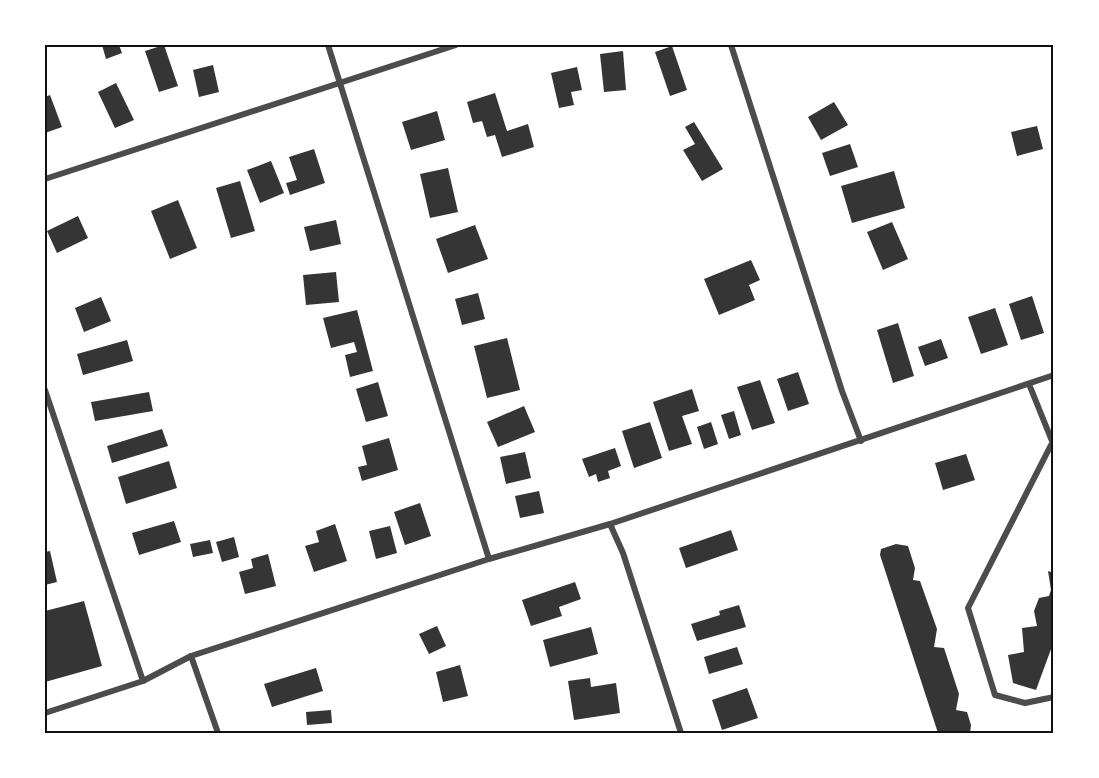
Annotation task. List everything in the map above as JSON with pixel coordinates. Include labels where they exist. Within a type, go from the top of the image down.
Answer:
[{"type":"street","points":[[328,45],[489,559]]},
{"type":"street","points":[[45,179],[456,45]]},
{"type":"street","points":[[731,45],[842,391],[861,441]]},
{"type":"street","points":[[45,713],[143,681],[191,656],[489,559],[610,524],[1054,375]]},
{"type":"street","points":[[1029,384],[1053,446],[968,608],[995,695],[1025,703],[1054,697]]},
{"type":"street","points":[[45,390],[143,681]]},
{"type":"street","points":[[610,524],[623,553],[681,733]]},
{"type":"street","points":[[191,656],[218,733]]},
{"type":"building","points":[[102,45],[119,45],[122,53],[106,59]]},
{"type":"building","points":[[164,45],[178,86],[159,92],[145,51]]},
{"type":"building","points":[[672,46],[687,90],[670,96],[655,52]]},
{"type":"building","points":[[623,51],[626,90],[604,92],[600,54]]},
{"type":"building","points":[[213,65],[219,92],[199,97],[193,70]]},
{"type":"building","points":[[577,67],[582,90],[571,92],[574,105],[559,108],[551,73]]},
{"type":"building","points":[[116,83],[134,120],[115,128],[98,92]]},
{"type":"building","points":[[495,93],[507,131],[528,124],[534,147],[502,157],[495,135],[487,137],[482,121],[473,123],[467,102]]},
{"type":"building","points":[[50,95],[62,127],[45,133],[45,97]]},
{"type":"building","points":[[834,102],[848,125],[821,140],[808,117]]},
{"type":"building","points":[[437,111],[445,140],[411,150],[402,122]]},
{"type":"building","points":[[694,122],[723,169],[702,181],[683,150],[695,144],[685,127]]},
{"type":"building","points":[[1037,126],[1043,149],[1017,156],[1011,132]]},
{"type":"building","points":[[850,144],[858,167],[830,176],[822,153]]},
{"type":"building","points":[[314,149],[325,183],[290,195],[286,183],[297,180],[289,157]]},
{"type":"building","points":[[271,161],[284,193],[260,203],[247,170]]},
{"type":"building","points":[[448,168],[458,212],[430,218],[420,174]]},
{"type":"building","points":[[894,171],[905,208],[852,223],[841,186]]},
{"type":"building","points":[[240,181],[255,231],[231,238],[216,188]]},
{"type":"building","points":[[178,200],[197,248],[170,259],[151,211]]},
{"type":"building","points":[[78,216],[88,238],[57,253],[47,231]]},
{"type":"building","points":[[336,220],[341,244],[310,251],[304,227]]},
{"type":"building","points":[[892,222],[908,259],[883,270],[867,232]]},
{"type":"building","points":[[475,225],[488,259],[448,273],[436,239]]},
{"type":"building","points":[[751,260],[760,280],[749,285],[755,300],[719,315],[704,279]]},
{"type":"building","points":[[336,272],[339,302],[306,305],[303,275]]},
{"type":"building","points":[[478,293],[485,319],[462,325],[455,299]]},
{"type":"building","points":[[1032,296],[1044,333],[1021,340],[1009,304]]},
{"type":"building","points":[[101,297],[111,321],[84,332],[75,308]]},
{"type":"building","points":[[995,308],[1008,345],[981,354],[968,317]]},
{"type":"building","points":[[357,310],[373,371],[350,377],[345,355],[357,352],[354,342],[331,348],[323,318]]},
{"type":"building","points":[[898,323],[914,376],[893,383],[877,330]]},
{"type":"building","points":[[507,338],[520,390],[487,398],[474,346]]},
{"type":"building","points":[[941,339],[948,358],[925,366],[918,347]]},
{"type":"building","points":[[127,340],[133,361],[83,375],[77,354]]},
{"type":"building","points":[[798,372],[809,404],[788,411],[777,379]]},
{"type":"building","points":[[760,380],[775,423],[752,430],[737,387]]},
{"type":"building","points":[[378,382],[388,416],[366,422],[356,389]]},
{"type":"building","points":[[692,389],[699,411],[682,416],[692,444],[669,451],[653,402]]},
{"type":"building","points":[[149,392],[153,411],[95,421],[91,402]]},
{"type":"building","points":[[524,406],[535,432],[498,447],[487,422]]},
{"type":"building","points":[[734,411],[741,435],[729,439],[721,415]]},
{"type":"building","points":[[650,422],[662,458],[634,468],[622,431]]},
{"type":"building","points":[[711,422],[718,444],[704,449],[697,427]]},
{"type":"building","points":[[162,429],[168,446],[112,463],[107,446]]},
{"type":"building","points":[[389,438],[398,470],[362,481],[358,467],[367,465],[362,446]]},
{"type":"building","points":[[615,448],[621,466],[608,471],[610,478],[598,482],[596,474],[589,477],[582,459]]},
{"type":"building","points":[[525,452],[531,478],[506,484],[500,457]]},
{"type":"building","points":[[966,454],[975,480],[943,490],[935,463]]},
{"type":"building","points":[[169,461],[177,488],[126,504],[118,477]]},
{"type":"building","points":[[539,491],[544,513],[520,518],[515,496]]},
{"type":"building","points":[[420,503],[431,536],[405,545],[394,512]]},
{"type":"building","points":[[174,521],[181,542],[139,555],[132,533]]},
{"type":"building","points":[[335,524],[347,561],[314,572],[305,546],[319,542],[316,531]]},
{"type":"building","points":[[390,526],[397,553],[376,559],[369,531]]},
{"type":"building","points":[[731,530],[738,550],[686,568],[679,548]]},
{"type":"building","points":[[234,537],[239,557],[222,562],[216,542]]},
{"type":"building","points":[[210,540],[213,553],[193,557],[190,544]]},
{"type":"building","points":[[896,544],[908,546],[915,568],[913,580],[920,581],[937,629],[934,647],[944,648],[959,694],[956,710],[967,712],[971,725],[970,733],[938,733],[880,555],[881,549]]},
{"type":"building","points":[[50,551],[57,582],[45,585],[45,552]]},
{"type":"building","points":[[268,554],[276,586],[245,594],[239,572],[253,568],[251,559]]},
{"type":"building","points":[[1048,571],[1054,573],[1054,641],[1036,690],[1013,683],[1008,655],[1024,652],[1022,628],[1037,626],[1034,611],[1039,598],[1049,596],[1051,590]]},
{"type":"building","points":[[575,582],[581,599],[559,607],[562,616],[531,626],[522,600]]},
{"type":"building","points":[[84,601],[102,666],[45,682],[45,611]]},
{"type":"building","points":[[739,605],[746,627],[697,641],[691,624],[720,615],[719,611]]},
{"type":"building","points":[[437,626],[446,646],[429,654],[419,634]]},
{"type":"building","points":[[591,627],[598,654],[550,667],[543,640]]},
{"type":"building","points":[[737,647],[743,664],[709,674],[704,657]]},
{"type":"building","points":[[460,665],[468,696],[443,702],[436,672]]},
{"type":"building","points":[[316,668],[323,691],[272,707],[264,684]]},
{"type":"building","points":[[590,678],[591,687],[616,683],[620,713],[574,720],[568,681]]},
{"type":"building","points":[[747,688],[758,718],[722,730],[712,700]]},
{"type":"building","points":[[331,710],[332,723],[307,725],[306,712]]}]
